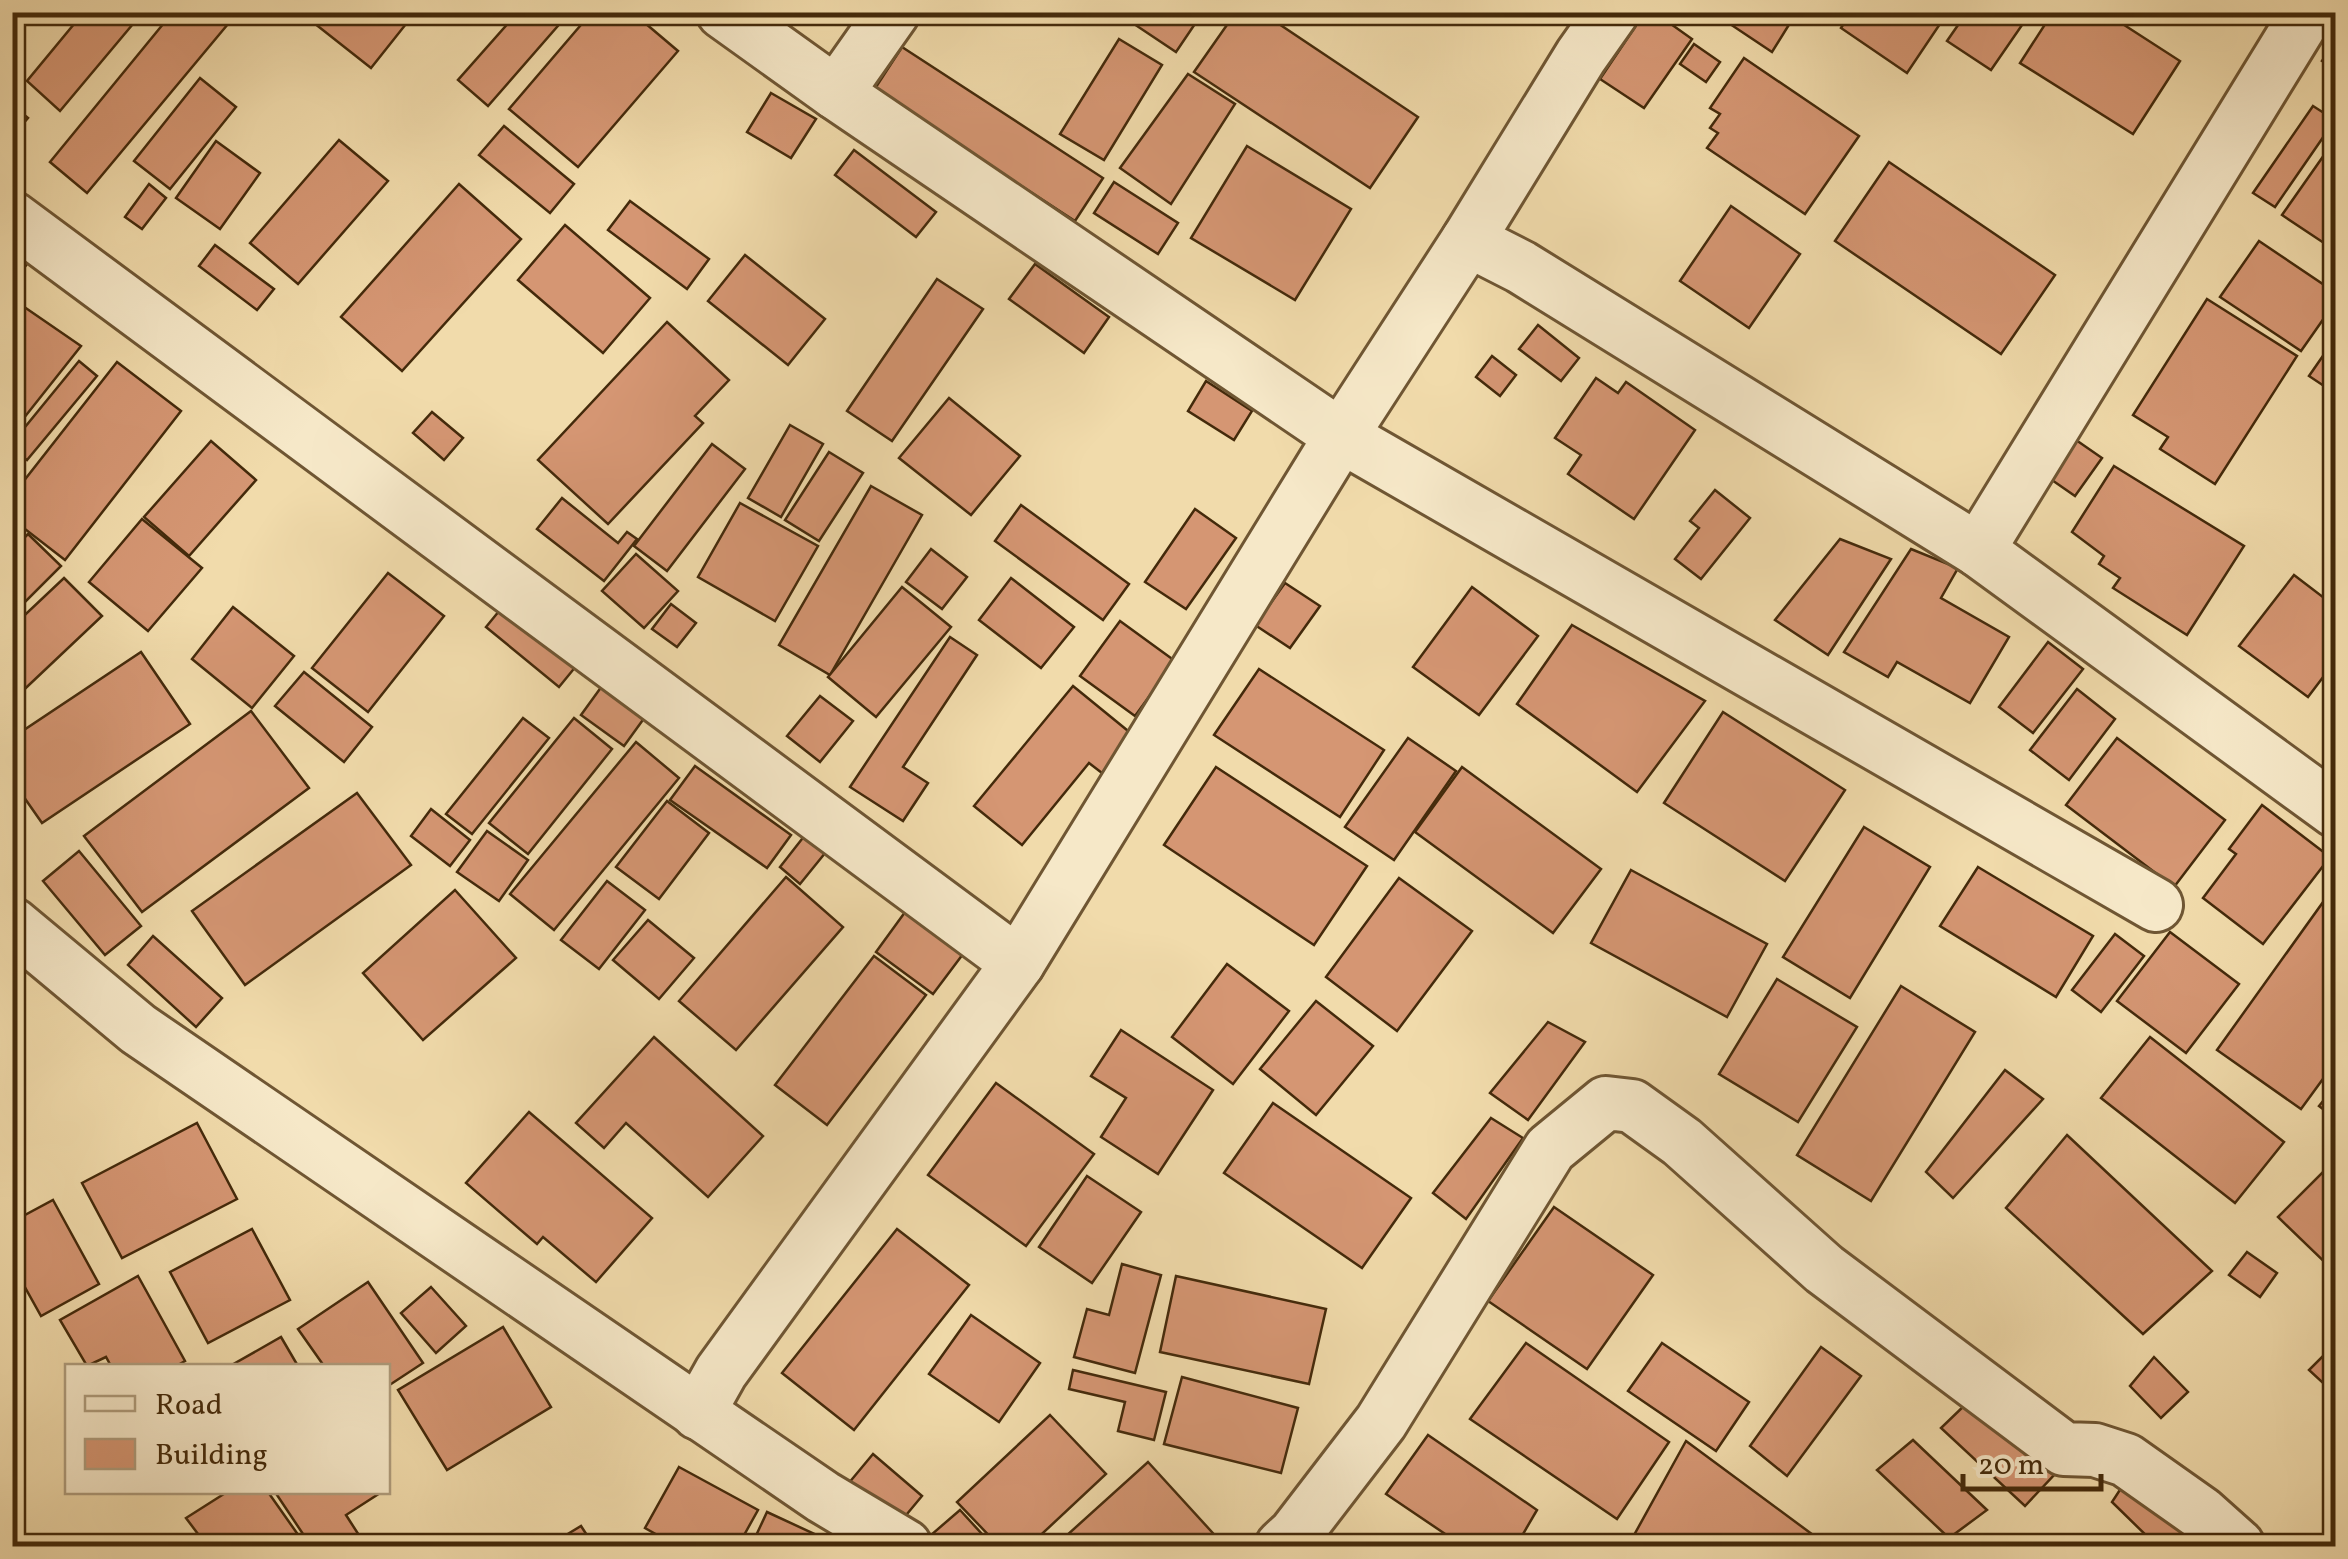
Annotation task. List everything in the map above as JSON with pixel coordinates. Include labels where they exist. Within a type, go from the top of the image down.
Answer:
[{"type":"street","points":[[723,12],[1341,436],[2156,905]]},
{"type":"street","points":[[836,93],[893,12]]},
{"type":"street","points":[[698,1413],[721,1372],[1018,962],[1341,436],[1612,12]]},
{"type":"street","points":[[1978,550],[2308,12]]},
{"type":"street","points":[[12,218],[1018,962]]},
{"type":"street","points":[[1468,240],[1521,267],[1978,550],[2336,811]]},
{"type":"street","points":[[12,924],[138,1029],[698,1413],[823,1497],[905,1546]]},
{"type":"street","points":[[1282,1546],[1381,1422],[1550,1149],[1606,1102],[1632,1106],[1682,1142],[1824,1269],[2064,1448],[2096,1450],[2126,1460],[2201,1513],[2238,1546]]},
{"type":"building","points":[[84,12],[143,12],[60,111],[27,81]]},
{"type":"building","points":[[173,12],[238,12],[87,193],[50,162]]},
{"type":"building","points":[[300,12],[392,12],[406,24],[371,68]]},
{"type":"building","points":[[518,12],[570,12],[488,106],[458,80]]},
{"type":"building","points":[[592,12],[632,12],[678,51],[578,167],[509,109]]},
{"type":"building","points":[[1129,12],[1203,12],[1176,52],[1125,18]]},
{"type":"building","points":[[1236,12],[1261,12],[1418,117],[1370,188],[1194,72]]},
{"type":"building","points":[[1645,12],[1654,12],[1692,39],[1644,108],[1600,79]]},
{"type":"building","points":[[1725,12],[1774,12],[1790,23],[1772,52],[1721,18]]},
{"type":"building","points":[[1851,12],[1948,12],[1907,73],[1841,28]]},
{"type":"building","points":[[1967,12],[2031,12],[1991,70],[1947,41]]},
{"type":"building","points":[[2053,12],[2104,12],[2180,61],[2133,134],[2020,63]]},
{"type":"building","points":[[1119,39],[1162,65],[1104,160],[1060,134]]},
{"type":"building","points":[[2336,41],[2336,70],[2322,61]]},
{"type":"building","points":[[1694,44],[1720,62],[1706,82],[1680,64]]},
{"type":"building","points":[[902,47],[1103,178],[1075,221],[874,90]]},
{"type":"building","points":[[1744,58],[1859,136],[1805,214],[1707,148],[1718,133],[1710,128],[1720,114],[1710,108]]},
{"type":"building","points":[[1188,74],[1235,104],[1171,204],[1120,168]]},
{"type":"building","points":[[200,78],[236,107],[170,189],[134,161]]},
{"type":"building","points":[[771,93],[816,119],[791,158],[747,132]]},
{"type":"building","points":[[12,105],[28,118],[12,137]]},
{"type":"building","points":[[2313,106],[2335,120],[2275,207],[2253,193]]},
{"type":"building","points":[[504,126],[574,184],[550,213],[479,155]]},
{"type":"building","points":[[2336,138],[2336,251],[2282,215]]},
{"type":"building","points":[[339,140],[388,181],[298,284],[250,243]]},
{"type":"building","points":[[216,141],[260,173],[220,229],[176,198]]},
{"type":"building","points":[[1247,146],[1351,209],[1295,300],[1191,238]]},
{"type":"building","points":[[854,150],[936,212],[916,237],[835,175]]},
{"type":"building","points":[[1889,162],[2055,275],[2001,354],[1835,241]]},
{"type":"building","points":[[1114,182],[1178,223],[1158,254],[1094,213]]},
{"type":"building","points":[[149,184],[166,198],[142,229],[125,217]]},
{"type":"building","points":[[459,184],[521,239],[402,371],[341,317]]},
{"type":"building","points":[[630,201],[709,259],[687,289],[608,230]]},
{"type":"building","points":[[1731,206],[1800,254],[1749,328],[1680,281]]},
{"type":"building","points":[[565,225],[650,298],[603,353],[518,280]]},
{"type":"building","points":[[12,241],[33,256],[12,284]]},
{"type":"building","points":[[2259,241],[2336,293],[2336,301],[2301,351],[2220,297]]},
{"type":"building","points":[[215,245],[274,289],[257,310],[199,266]]},
{"type":"building","points":[[745,255],[825,319],[788,365],[708,301]]},
{"type":"building","points":[[1035,264],[1109,317],[1084,353],[1009,299]]},
{"type":"building","points":[[937,279],[983,309],[892,441],[847,411]]},
{"type":"building","points":[[2207,299],[2297,356],[2215,484],[2160,449],[2168,437],[2133,415]]},
{"type":"building","points":[[17,302],[81,346],[12,433],[12,307]]},
{"type":"building","points":[[667,322],[729,380],[695,416],[703,423],[608,524],[538,460]]},
{"type":"building","points":[[1538,325],[1579,358],[1561,381],[1519,349]]},
{"type":"building","points":[[2336,337],[2336,394],[2309,376]]},
{"type":"building","points":[[1492,356],[1516,375],[1500,396],[1476,377]]},
{"type":"building","points":[[79,361],[97,376],[27,460],[12,449],[12,443]]},
{"type":"building","points":[[117,362],[181,411],[65,560],[12,519],[12,496]]},
{"type":"building","points":[[1596,378],[1618,393],[1626,382],[1695,430],[1634,519],[1568,474],[1581,455],[1555,438]]},
{"type":"building","points":[[1206,381],[1252,411],[1234,440],[1188,411]]},
{"type":"building","points":[[949,398],[1020,456],[971,515],[899,458]]},
{"type":"building","points":[[432,412],[463,438],[444,460],[413,433]]},
{"type":"building","points":[[790,425],[823,444],[781,517],[748,498]]},
{"type":"building","points":[[2076,440],[2102,458],[2075,496],[2049,478]]},
{"type":"building","points":[[211,441],[256,480],[189,556],[144,517]]},
{"type":"building","points":[[712,444],[745,469],[667,571],[634,546]]},
{"type":"building","points":[[829,452],[863,473],[819,541],[785,520]]},
{"type":"building","points":[[2114,466],[2244,546],[2187,635],[2113,588],[2120,578],[2099,564],[2104,556],[2072,532]]},
{"type":"building","points":[[871,486],[922,515],[830,675],[779,645]]},
{"type":"building","points":[[1715,490],[1750,518],[1701,579],[1675,559],[1699,528],[1690,521]]},
{"type":"building","points":[[562,498],[618,543],[627,532],[637,539],[604,581],[537,529]]},
{"type":"building","points":[[740,503],[818,546],[775,621],[698,577]]},
{"type":"building","points":[[1021,505],[1129,584],[1103,620],[995,541]]},
{"type":"building","points":[[1195,509],[1236,538],[1186,609],[1145,582]]},
{"type":"building","points":[[142,519],[202,568],[148,631],[89,582]]},
{"type":"building","points":[[28,534],[61,566],[12,615],[12,550]]},
{"type":"building","points":[[1840,539],[1891,559],[1828,655],[1775,620]]},
{"type":"building","points":[[931,549],[967,577],[942,609],[906,582]]},
{"type":"building","points":[[1911,549],[1958,568],[1941,598],[2009,637],[1970,703],[1897,662],[1888,677],[1844,652]]},
{"type":"building","points":[[636,554],[678,591],[644,628],[602,591]]},
{"type":"building","points":[[388,573],[444,616],[368,712],[312,668]]},
{"type":"building","points":[[2294,575],[2336,607],[2336,660],[2308,697],[2239,646]]},
{"type":"building","points":[[64,578],[102,616],[12,701],[12,627]]},
{"type":"building","points":[[1011,578],[1074,627],[1041,668],[979,620]]},
{"type":"building","points":[[1285,583],[1320,606],[1290,648],[1255,625]]},
{"type":"building","points":[[902,587],[951,627],[876,717],[828,677]]},
{"type":"building","points":[[1472,587],[1538,636],[1479,715],[1413,667]]},
{"type":"building","points":[[671,604],[696,623],[677,647],[652,629]]},
{"type":"building","points":[[504,605],[577,665],[559,687],[486,627]]},
{"type":"building","points":[[233,607],[294,656],[252,708],[192,659]]},
{"type":"building","points":[[1120,621],[1175,661],[1135,716],[1080,676]]},
{"type":"building","points":[[1572,625],[1705,701],[1637,792],[1517,704]]},
{"type":"building","points":[[950,637],[977,655],[903,767],[928,783],[903,821],[850,787]]},
{"type":"building","points":[[2048,642],[2083,669],[2033,733],[1999,707]]},
{"type":"building","points":[[141,652],[190,724],[42,823],[12,780],[12,738]]},
{"type":"building","points":[[1259,669],[1384,750],[1340,817],[1214,735]]},
{"type":"building","points":[[304,672],[372,727],[344,762],[275,706]]},
{"type":"building","points":[[602,686],[645,717],[624,746],[581,715]]},
{"type":"building","points":[[1073,686],[1133,735],[1102,773],[1089,763],[1022,845],[974,806]]},
{"type":"building","points":[[2077,689],[2115,719],[2069,780],[2030,750]]},
{"type":"building","points":[[820,696],[853,721],[820,762],[787,736]]},
{"type":"building","points":[[251,711],[309,788],[142,912],[84,836]]},
{"type":"building","points":[[1723,712],[1845,790],[1785,881],[1664,803]]},
{"type":"building","points":[[523,718],[549,738],[472,834],[446,814]]},
{"type":"building","points":[[574,718],[612,749],[528,854],[489,823]]},
{"type":"building","points":[[1408,738],[1456,771],[1394,860],[1345,827]]},
{"type":"building","points":[[2117,738],[2225,820],[2174,887],[2066,805]]},
{"type":"building","points":[[636,742],[679,778],[554,930],[510,894]]},
{"type":"building","points":[[695,766],[791,835],[767,868],[670,800]]},
{"type":"building","points":[[1216,767],[1367,866],[1314,945],[1164,845]]},
{"type":"building","points":[[1462,767],[1601,869],[1553,933],[1415,832]]},
{"type":"building","points":[[357,793],[411,865],[245,985],[192,911]]},
{"type":"building","points":[[667,801],[709,833],[659,899],[616,867]]},
{"type":"building","points":[[2262,805],[2330,857],[2263,944],[2203,898],[2236,854],[2229,849]]},
{"type":"building","points":[[431,809],[470,840],[450,866],[411,836]]},
{"type":"building","points":[[1864,827],[1930,867],[1850,998],[1783,957]]},
{"type":"building","points":[[809,830],[830,847],[800,884],[780,867]]},
{"type":"building","points":[[487,831],[528,860],[499,901],[457,872]]},
{"type":"building","points":[[79,851],[141,926],[105,955],[43,881]]},
{"type":"building","points":[[1978,867],[2093,936],[2056,997],[1940,926]]},
{"type":"building","points":[[1631,870],[1767,944],[1727,1017],[1591,943]]},
{"type":"building","points":[[786,877],[843,927],[736,1050],[679,1001]]},
{"type":"building","points":[[1399,878],[1472,931],[1397,1031],[1326,977]]},
{"type":"building","points":[[607,881],[645,910],[599,969],[561,940]]},
{"type":"building","points":[[2336,884],[2336,1061],[2301,1109],[2217,1050]]},
{"type":"building","points":[[455,890],[516,958],[423,1040],[363,973]]},
{"type":"building","points":[[908,908],[966,950],[933,994],[876,952]]},
{"type":"building","points":[[648,920],[694,958],[659,999],[613,960]]},
{"type":"building","points":[[2170,932],[2239,984],[2186,1053],[2117,1001]]},
{"type":"building","points":[[2115,934],[2144,956],[2101,1012],[2072,990]]},
{"type":"building","points":[[153,936],[222,998],[196,1027],[128,965]]},
{"type":"building","points":[[874,956],[926,995],[827,1125],[775,1085]]},
{"type":"building","points":[[1227,964],[1289,1011],[1233,1084],[1172,1037]]},
{"type":"building","points":[[1777,979],[1857,1027],[1798,1122],[1719,1074]]},
{"type":"building","points":[[1901,986],[1975,1032],[1871,1201],[1797,1155]]},
{"type":"building","points":[[1316,1001],[1373,1046],[1316,1115],[1260,1069]]},
{"type":"building","points":[[1548,1022],[1585,1042],[1528,1120],[1490,1093]]},
{"type":"building","points":[[1121,1030],[1213,1090],[1158,1174],[1101,1137],[1126,1098],[1091,1076]]},
{"type":"building","points":[[654,1037],[763,1136],[708,1197],[626,1123],[604,1148],[576,1123]]},
{"type":"building","points":[[2150,1037],[2284,1142],[2235,1203],[2101,1098]]},
{"type":"building","points":[[2005,1070],[2043,1099],[1953,1198],[1926,1172]]},
{"type":"building","points":[[996,1083],[1094,1154],[1026,1246],[928,1175]]},
{"type":"building","points":[[2336,1085],[2336,1119],[2319,1106]]},
{"type":"building","points":[[1273,1103],[1411,1198],[1362,1268],[1224,1173]]},
{"type":"building","points":[[529,1112],[652,1218],[596,1282],[543,1237],[537,1244],[466,1183]]},
{"type":"building","points":[[1491,1118],[1523,1138],[1466,1219],[1433,1193]]},
{"type":"building","points":[[197,1123],[237,1199],[122,1258],[82,1183]]},
{"type":"building","points":[[2067,1135],[2212,1271],[2143,1334],[2006,1208]]},
{"type":"building","points":[[2336,1159],[2336,1273],[2278,1217]]},
{"type":"building","points":[[1087,1176],[1141,1212],[1092,1283],[1039,1247]]},
{"type":"building","points":[[53,1200],[99,1284],[41,1316],[12,1264],[12,1222]]},
{"type":"building","points":[[1554,1207],[1653,1275],[1587,1369],[1488,1301]]},
{"type":"building","points":[[252,1229],[290,1300],[208,1343],[170,1272]]},
{"type":"building","points":[[897,1229],[969,1285],[854,1430],[782,1373]]},
{"type":"building","points":[[2247,1252],[2277,1273],[2260,1297],[2229,1275]]},
{"type":"building","points":[[1122,1264],[1161,1275],[1135,1373],[1074,1357],[1087,1309],[1109,1315]]},
{"type":"building","points":[[138,1276],[185,1361],[110,1364],[106,1357],[86,1364],[60,1320]]},
{"type":"building","points":[[1176,1276],[1326,1309],[1309,1384],[1160,1352]]},
{"type":"building","points":[[368,1282],[423,1363],[390,1385],[390,1364],[323,1364],[298,1329]]},
{"type":"building","points":[[431,1287],[466,1326],[436,1353],[401,1313]]},
{"type":"building","points":[[971,1315],[1040,1363],[999,1422],[929,1374]]},
{"type":"building","points":[[503,1327],[551,1407],[447,1470],[398,1390]]},
{"type":"building","points":[[281,1337],[297,1364],[234,1364]]},
{"type":"building","points":[[1526,1343],[1669,1442],[1617,1519],[1470,1419]]},
{"type":"building","points":[[1662,1343],[1749,1402],[1716,1451],[1628,1391]]},
{"type":"building","points":[[2336,1343],[2336,1395],[2309,1370]]},
{"type":"building","points":[[1821,1347],[1861,1376],[1787,1476],[1750,1446]]},
{"type":"building","points":[[2154,1357],[2188,1392],[2161,1418],[2130,1386]]},
{"type":"building","points":[[1073,1370],[1166,1392],[1154,1440],[1118,1431],[1125,1402],[1069,1389]]},
{"type":"building","points":[[1182,1377],[1298,1408],[1281,1473],[1164,1444]]},
{"type":"building","points":[[1967,1403],[2054,1475],[2025,1506],[1941,1428]]},
{"type":"building","points":[[1050,1415],[1106,1474],[1029,1546],[999,1546],[957,1502]]},
{"type":"building","points":[[1428,1435],[1537,1510],[1523,1534],[1543,1546],[1463,1546],[1386,1494]]},
{"type":"building","points":[[1913,1440],[1987,1510],[1949,1538],[1877,1470]]},
{"type":"building","points":[[1686,1441],[1828,1546],[1628,1546]]},
{"type":"building","points":[[873,1454],[922,1496],[897,1526],[848,1484]]},
{"type":"building","points":[[1148,1462],[1221,1542],[1216,1546],[1055,1546]]},
{"type":"building","points":[[679,1467],[758,1510],[738,1546],[677,1546],[645,1528]]},
{"type":"building","points":[[2127,1479],[2199,1546],[2157,1546],[2112,1502]]},
{"type":"building","points":[[224,1494],[269,1494],[306,1546],[207,1546],[186,1518]]},
{"type":"building","points":[[276,1494],[378,1494],[346,1515],[364,1543],[311,1546]]},
{"type":"building","points":[[960,1510],[993,1546],[941,1546],[931,1535]]},
{"type":"building","points":[[767,1512],[834,1543],[762,1546],[753,1542]]},
{"type":"building","points":[[581,1526],[594,1546],[548,1546]]}]
